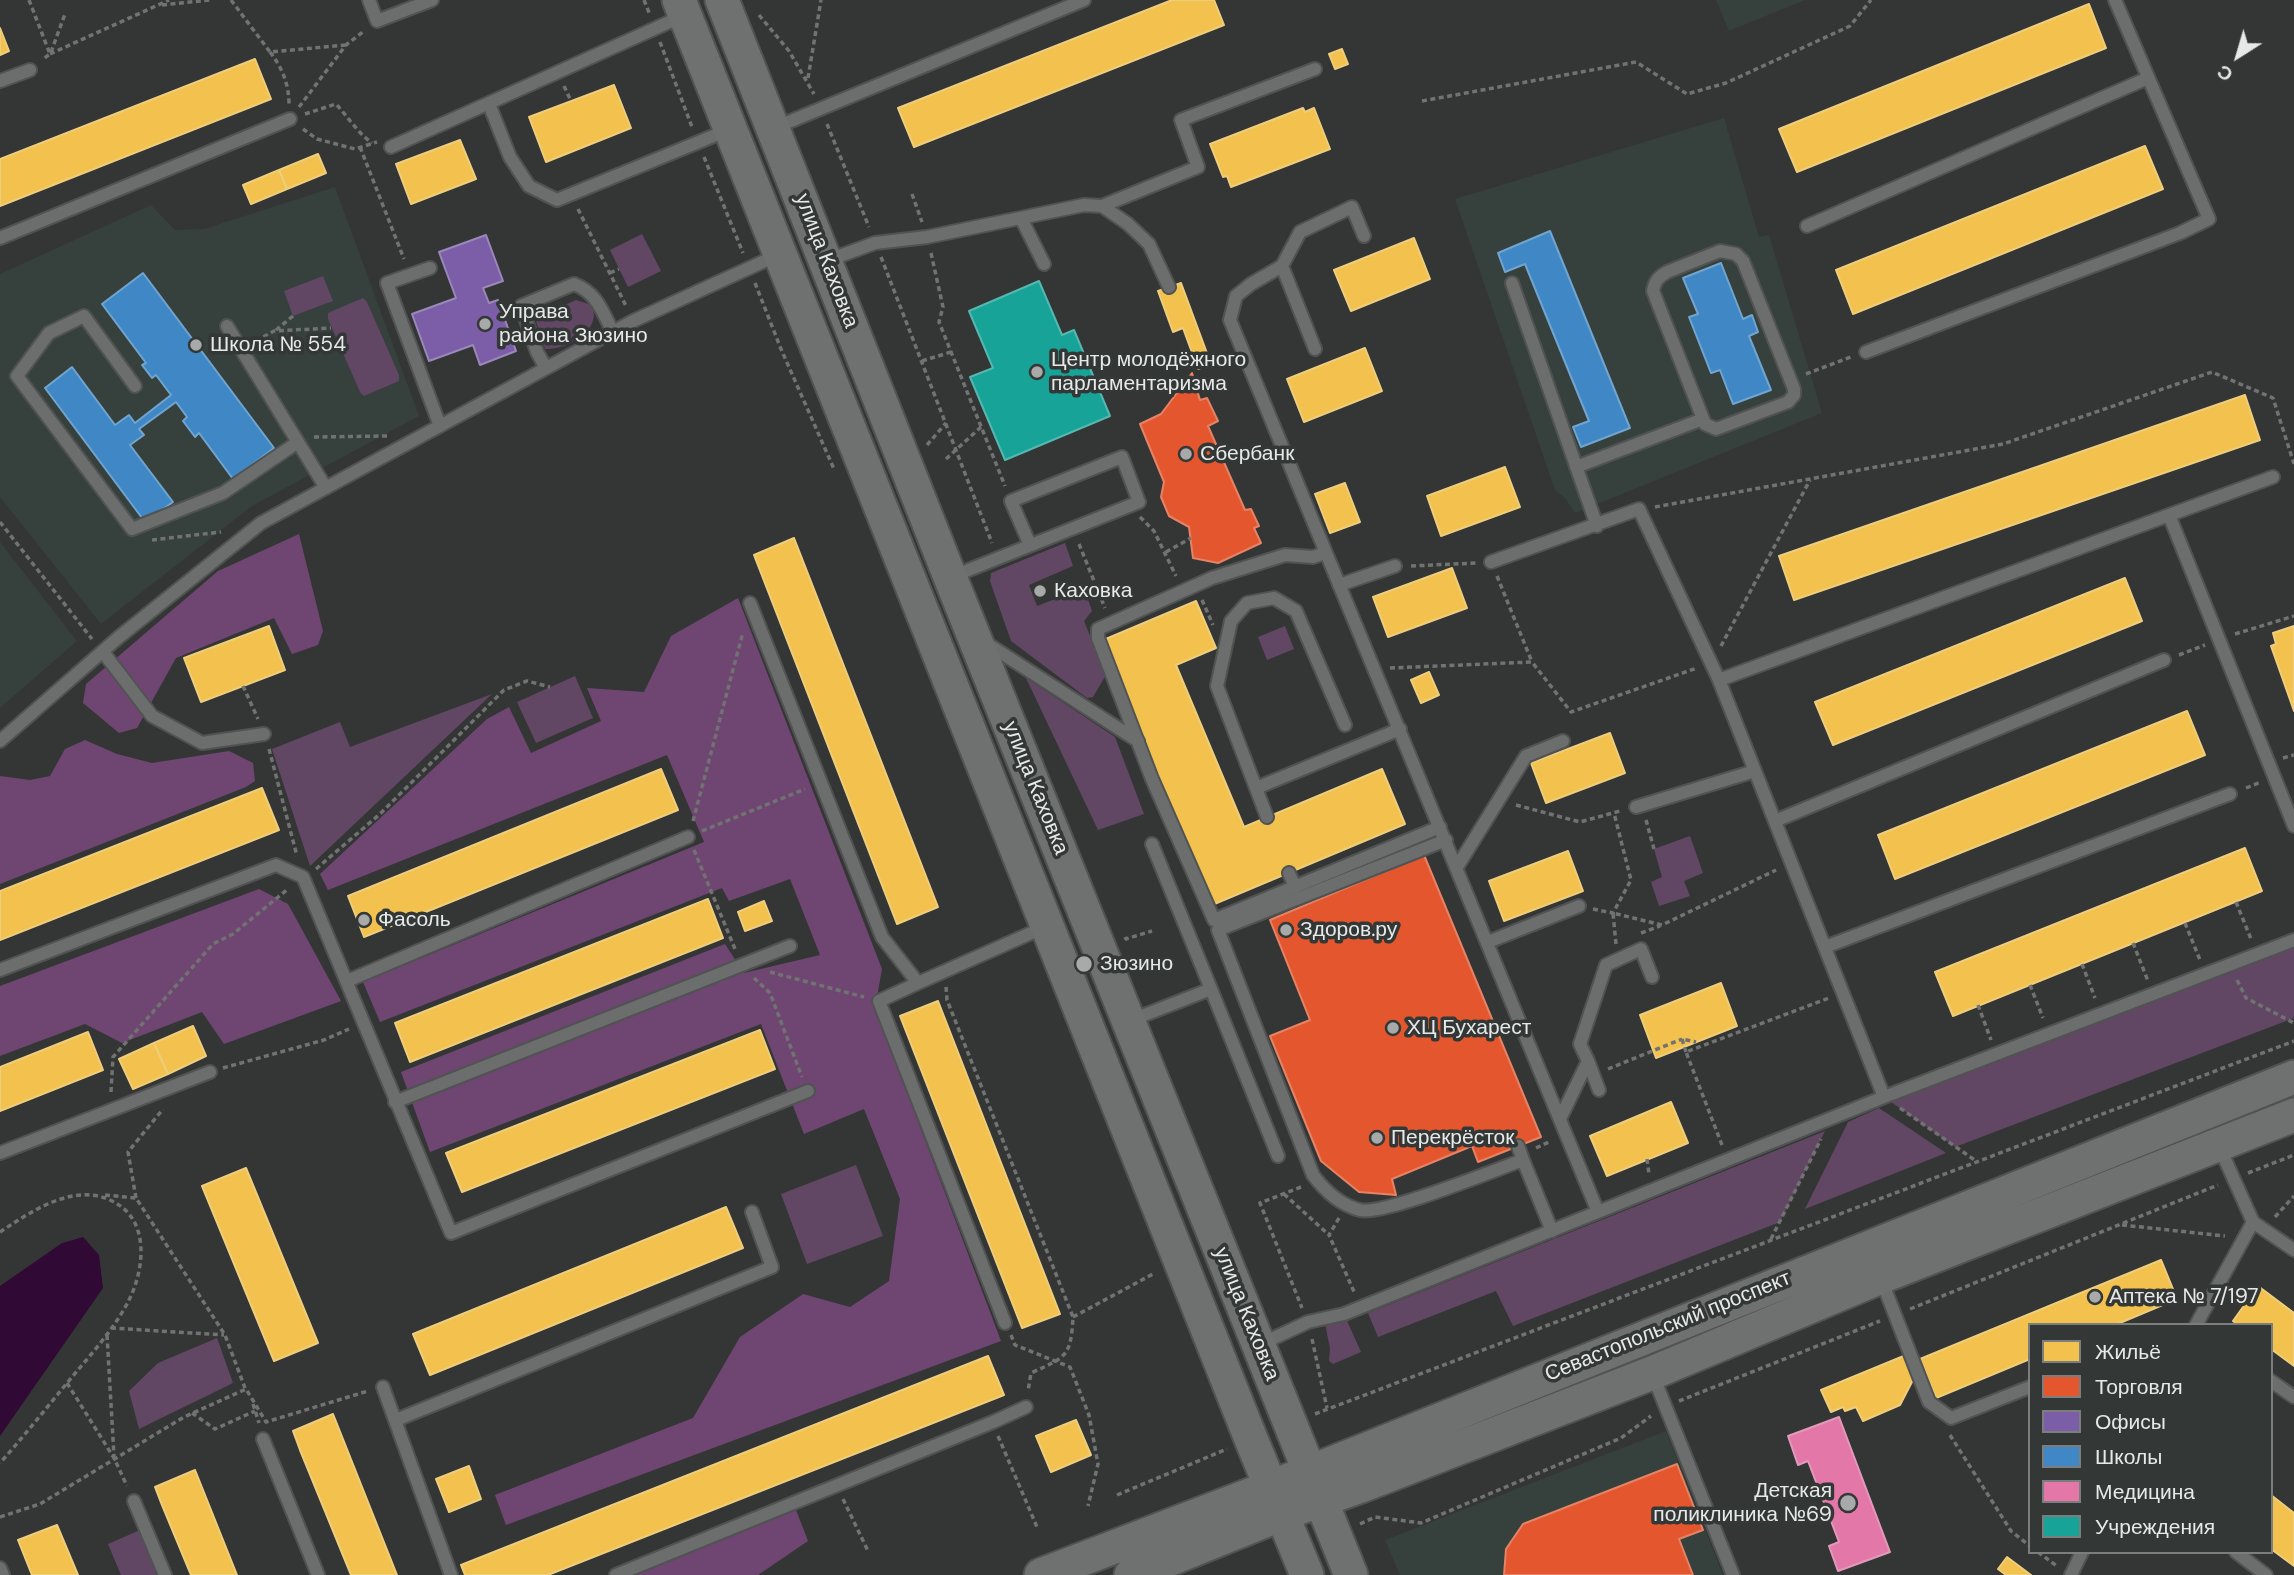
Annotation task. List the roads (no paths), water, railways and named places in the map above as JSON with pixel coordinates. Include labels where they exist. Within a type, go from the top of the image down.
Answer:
[{"type":"main road","name":"улица Каховка","points":[[722,0],[826,261],[963,572],[974,635],[1351,1575]]},
{"type":"main road","name":"улица Каховка","points":[[682,7],[1307,1575]]},
{"type":"main road","name":"Севастопольский проспект","points":[[1041,1575],[1277,1501],[1316,1486],[2294,1077]]},
{"type":"main road","name":"Севастопольский проспект","points":[[1316,1486],[1362,1486],[1652,1373],[1881,1277],[2294,1115]]},
{"type":"main road","name":"Севастопольский проспект","points":[[1131,1575],[1277,1501]]},
{"type":"lane","points":[[369,0],[377,21],[432,0]]},
{"type":"lane","points":[[774,128],[1084,0]]},
{"type":"lane","points":[[1866,352],[2167,238],[2209,219],[2115,0]]},
{"type":"lane","points":[[391,147],[654,27],[682,7]]},
{"type":"lane","points":[[826,261],[876,243],[927,237],[1084,205],[1102,206],[1198,167],[1181,120],[1315,69]]},
{"type":"lane","points":[[0,81],[30,70]]},
{"type":"lane","points":[[1807,226],[2148,78]]},
{"type":"lane","points":[[489,104],[510,157],[529,186],[557,200],[731,129]]},
{"type":"lane","points":[[0,238],[290,119]]},
{"type":"lane","points":[[1102,206],[1128,224],[1149,244],[1169,287]]},
{"type":"lane","points":[[1364,236],[1352,207],[1300,232],[1282,267],[1251,284],[1236,296],[1230,320],[1598,1212]]},
{"type":"lane","points":[[1021,218],[1044,264]]},
{"type":"lane","points":[[1720,251],[1729,251],[1743,261],[1794,389],[1794,395],[1788,402],[1721,428],[1711,428],[1703,419],[1653,291],[1659,277],[1667,272],[1720,251]]},
{"type":"lane","points":[[0,741],[119,637],[261,523],[612,332],[780,254]]},
{"type":"lane","points":[[1282,267],[1315,349]]},
{"type":"lane","points":[[430,268],[387,283],[440,426]]},
{"type":"lane","points":[[1512,283],[1597,526]]},
{"type":"lane","points":[[546,368],[537,352],[521,306],[574,284],[586,289],[599,302],[612,332]]},
{"type":"lane","points":[[135,386],[84,316],[49,333],[17,376],[132,529],[223,492],[298,442]]},
{"type":"lane","points":[[227,326],[326,488]]},
{"type":"lane","points":[[1576,467],[1703,419]]},
{"type":"lane","points":[[963,572],[1139,502],[1122,457],[1011,500],[1030,544]]},
{"type":"lane","points":[[1719,680],[2273,477]]},
{"type":"lane","points":[[1492,562],[1639,509],[1712,663],[1885,1097]]},
{"type":"lane","points":[[2169,515],[2294,827]]},
{"type":"lane","points":[[1325,553],[1313,558],[1285,555],[1212,578],[1098,629],[1097,638],[1138,742],[1214,920],[1440,827]]},
{"type":"lane","points":[[1339,585],[1395,566]]},
{"type":"lane","points":[[1267,817],[1217,686],[1231,621],[1247,603],[1275,598],[1296,611],[1345,725]]},
{"type":"lane","points":[[750,603],[882,937],[918,982]]},
{"type":"lane","points":[[974,635],[1138,742]]},
{"type":"lane","points":[[103,652],[152,716],[202,743],[264,734]]},
{"type":"lane","points":[[1775,821],[2165,660]]},
{"type":"lane","points":[[1256,789],[1400,729]]},
{"type":"lane","points":[[1457,867],[1526,756],[1563,741]]},
{"type":"lane","points":[[1639,806],[1755,771]]},
{"type":"lane","points":[[1825,947],[2231,794]]},
{"type":"lane","points":[[347,981],[688,837]]},
{"type":"lane","points":[[1446,840],[1219,930],[1313,1175],[1330,1196],[1362,1211],[1400,1204],[1524,1152],[1552,1231]]},
{"type":"lane","points":[[1152,844],[1278,1156]]},
{"type":"lane","points":[[0,970],[276,865],[303,877],[451,1233],[808,1091]]},
{"type":"lane","points":[[1289,873],[1296,887]]},
{"type":"lane","points":[[1488,942],[1579,906]]},
{"type":"lane","points":[[1005,1323],[879,1001],[1048,926]]},
{"type":"lane","points":[[1259,1345],[1308,1322],[1344,1314],[1885,1097],[2294,940]]},
{"type":"lane","points":[[395,1102],[790,946]]},
{"type":"lane","points":[[1599,1090],[1580,1044],[1606,965],[1641,949],[1652,977]]},
{"type":"lane","points":[[1129,1021],[1210,989]]},
{"type":"lane","points":[[1560,1119],[1588,1061]]},
{"type":"lane","points":[[0,1153],[210,1072]]},
{"type":"lane","points":[[2219,1145],[2259,1226],[2294,1250]]},
{"type":"lane","points":[[396,1420],[772,1267],[752,1212]]},
{"type":"lane","points":[[2197,1322],[2244,1238],[2259,1226]]},
{"type":"lane","points":[[1881,1277],[1929,1402],[1951,1419],[2028,1388]]},
{"type":"lane","points":[[1652,1373],[1733,1575]]},
{"type":"lane","points":[[2273,1382],[2294,1397]]},
{"type":"lane","points":[[383,1387],[451,1575]]},
{"type":"lane","points":[[616,1575],[1026,1407]]},
{"type":"lane","points":[[263,1439],[318,1575]]},
{"type":"lane","points":[[134,1501],[165,1575]]},
{"type":"lane","points":[[2071,1575],[2081,1554]]},
{"type":"lane","points":[[2239,1554],[2266,1575]]},
{"type":"lane","points":[[0,1568],[3,1575]]},
{"type":"place","name":"Управа района Зюзино","points":[[485,324]]},
{"type":"place","name":"Школа № 554","points":[[196,345]]},
{"type":"place","name":"Центр молодёжного парламентаризма","points":[[1037,372]]},
{"type":"place","name":"Сбербанк","points":[[1186,454]]},
{"type":"place","name":"Каховка","points":[[1040,591]]},
{"type":"place","name":"Фасоль","points":[[364,920]]},
{"type":"place","name":"Здоров.ру","points":[[1286,930]]},
{"type":"place","name":"Зюзино","points":[[1084,964]]},
{"type":"place","name":"ХЦ Бухарест","points":[[1393,1028]]},
{"type":"place","name":"Перекрёсток","points":[[1377,1138]]},
{"type":"place","name":"Аптека № 7/197","points":[[2095,1297]]},
{"type":"place","name":"Детская поликлиника №69","points":[[1848,1503]]}]
